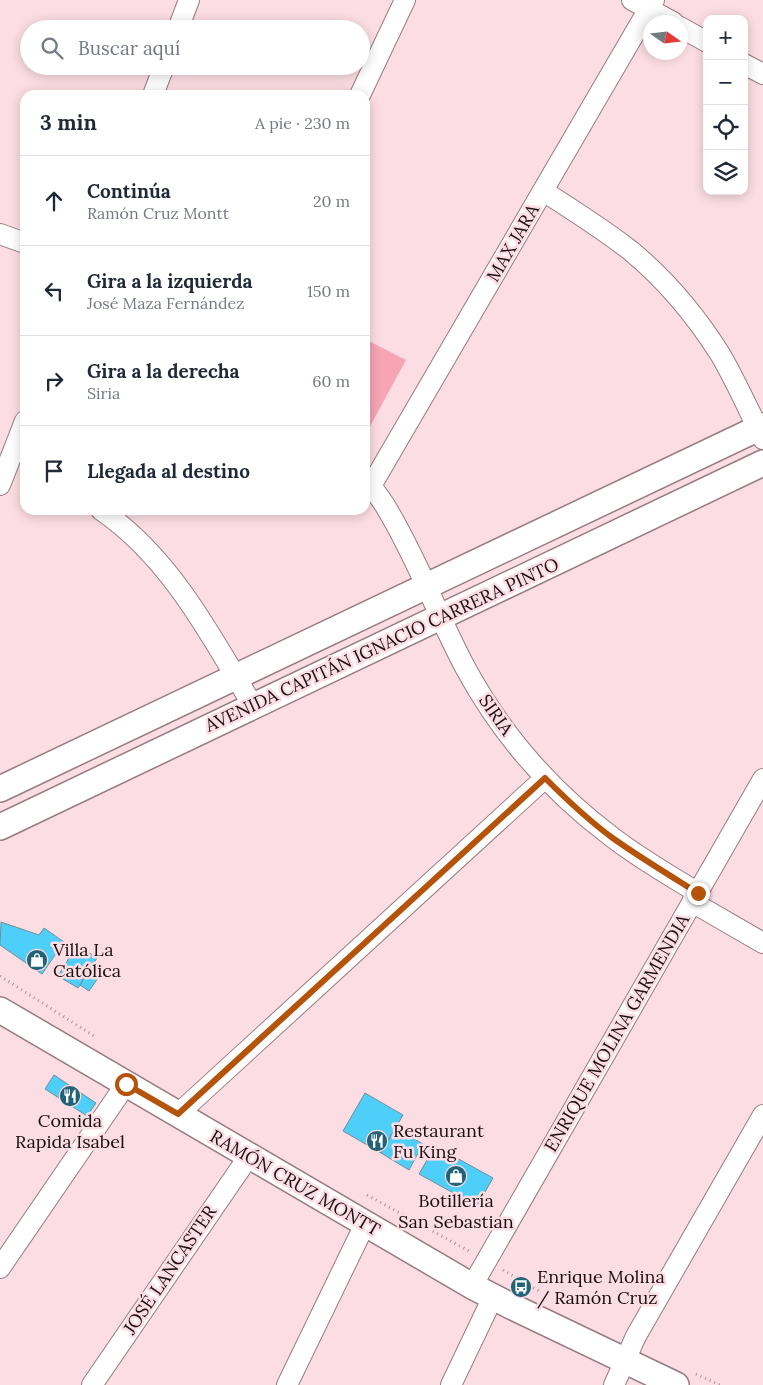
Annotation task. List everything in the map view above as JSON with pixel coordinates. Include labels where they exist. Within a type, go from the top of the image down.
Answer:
[{"type":"street","points":[[181,20],[189,0]]},
{"type":"street","points":[[370,74],[406,0]]},
{"type":"street","points":[[645,3],[663,15]]},
{"type":"street","name":"MAX JARA","points":[[370,479],[543,190],[645,3]]},
{"type":"street","points":[[688,31],[703,40]]},
{"type":"street","points":[[748,66],[763,74]]},
{"type":"street","points":[[155,90],[161,75]]},
{"type":"street","points":[[362,90],[370,75]]},
{"type":"street","points":[[543,190],[631,252],[680,299],[720,355],[761,431]]},
{"type":"street","points":[[0,234],[20,241]]},
{"type":"street","name":"AVENIDA CAPITÁN IGNACIO CARRERA PINTO","points":[[0,789],[426,586],[761,431]]},
{"type":"street","points":[[0,485],[11,465],[20,437]]},
{"type":"street","name":"AVENIDA CAPITÁN IGNACIO CARRERA PINTO","points":[[0,827],[763,463]]},
{"type":"street","name":"SIRIA","points":[[370,485],[399,530],[465,667],[484,699],[520,750],[566,799],[612,838],[763,943]]},
{"type":"street","points":[[107,515],[133,536],[181,590],[204,623],[253,706]]},
{"type":"street","points":[[178,1114],[545,778]]},
{"type":"street","name":"ENRIQUE MOLINA GARMENDIA","points":[[451,1385],[482,1292],[486,1261],[763,779]]},
{"type":"street","name":"RAMÓN CRUZ MONTT","points":[[0,1010],[482,1292],[626,1361],[685,1379]]},
{"type":"street","points":[[0,1268],[126,1084]]},
{"type":"street","points":[[614,1385],[636,1336],[763,1115]]},
{"type":"street","name":"JOSÉ LANCASTER","points":[[92,1385],[249,1156]]},
{"type":"street","points":[[288,1385],[365,1224]]},
{"type":"path","points":[[0,976],[96,1037]]},
{"type":"path","points":[[366,1194],[546,1296]]},
{"type":"path","points":[[685,1379],[720,1385]]},
{"type":"shaded area","points":[[370,342],[406,360],[370,426]]},
{"type":"building","name":"Villa La Católica","points":[[1,922],[39,935],[44,928],[64,942],[42,974],[0,945]]},
{"type":"building","points":[[77,945],[97,958],[78,988],[58,976]]},
{"type":"building","points":[[88,972],[98,978],[89,991],[80,985]]},
{"type":"building","name":"Comida Rapida Isabel","points":[[54,1075],[96,1103],[87,1116],[45,1089]]},
{"type":"building","points":[[365,1093],[403,1115],[381,1153],[343,1131]]},
{"type":"building","points":[[395,1128],[423,1144],[409,1170],[381,1153]]},
{"type":"building","name":"Botillería San Sebastian","points":[[435,1146],[493,1178],[477,1206],[419,1174]]},
{"type":"place","name":"Villa La Católica","points":[[37,960]]},
{"type":"place","name":"Comida Rapida Isabel","points":[[70,1096]]},
{"type":"place","name":"Restaurant Fu King","points":[[377,1141]]},
{"type":"place","name":"Botillería San Sebastian","points":[[456,1176]]},
{"type":"place","name":"Enrique Molina / Ramón Cruz","points":[[521,1287]]},
{"type":"route","points":[[126,1084],[178,1114],[545,778],[566,799],[612,838],[698,893]]}]
